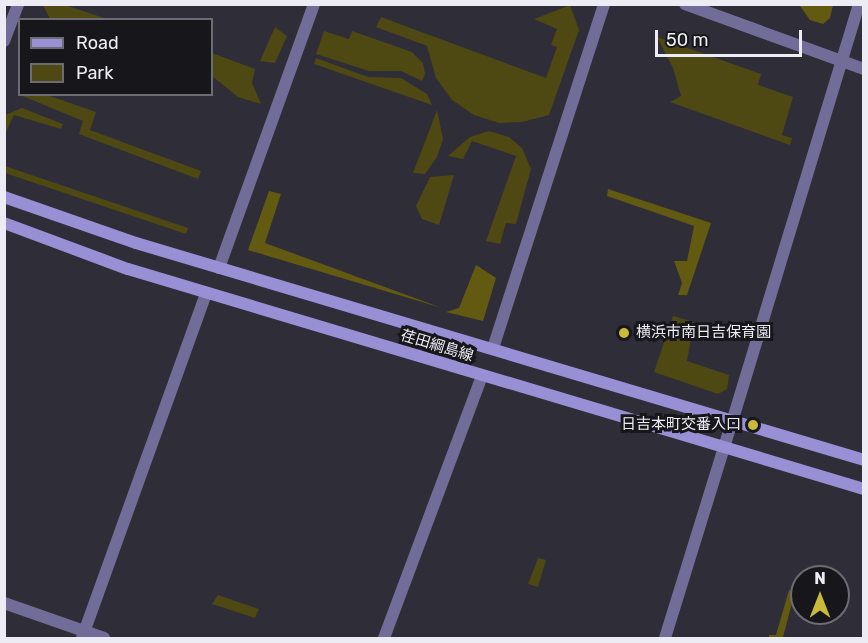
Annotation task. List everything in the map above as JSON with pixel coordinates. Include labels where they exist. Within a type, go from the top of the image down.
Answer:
[{"type":"main road","name":"荏田綱島線","points":[[4,197],[219,268],[864,460]]},
{"type":"main road","name":"荏田綱島線","points":[[4,223],[128,269],[864,489]]},
{"type":"street","points":[[4,41],[18,4]]},
{"type":"street","points":[[219,268],[314,4]]},
{"type":"street","points":[[493,348],[604,4]]},
{"type":"street","points":[[685,4],[864,69]]},
{"type":"street","points":[[665,639],[859,4]]},
{"type":"street","points":[[84,635],[206,292]]},
{"type":"street","points":[[384,639],[482,376]]},
{"type":"street","points":[[4,603],[84,635],[104,639]]},
{"type":"green space","points":[[43,5],[65,5],[104,18],[50,18]]},
{"type":"green space","points":[[570,5],[579,30],[549,115],[522,122],[499,123],[474,115],[452,100],[436,78],[427,46],[376,27],[381,17],[546,78],[557,47],[551,45],[557,29],[534,19]]},
{"type":"green space","points":[[275,27],[287,36],[275,63],[260,61]]},
{"type":"green space","points":[[324,31],[349,39],[352,31],[412,52],[423,63],[425,74],[422,81],[401,71],[369,71],[316,54]]},
{"type":"green space","points":[[657,37],[761,74],[758,85],[793,97],[782,135],[792,138],[790,145],[670,102],[681,96],[673,68]]},
{"type":"green space","points":[[213,53],[255,69],[252,83],[261,104],[238,97],[213,77]]},
{"type":"green space","points":[[316,58],[368,77],[401,78],[427,94],[432,105],[314,64]]},
{"type":"green space","points":[[22,96],[50,96],[96,112],[90,130],[201,171],[198,179],[79,134],[83,121]]},
{"type":"green space","points":[[22,108],[63,124],[61,129],[14,115],[5,134],[5,115]]},
{"type":"green space","points":[[437,110],[443,139],[437,157],[425,174],[413,173]]},
{"type":"green space","points":[[489,131],[509,137],[522,148],[531,169],[516,224],[506,223],[500,244],[486,241],[516,156],[472,141],[463,159],[448,156],[470,137]]},
{"type":"green space","points":[[5,166],[188,228],[186,234],[5,173]]},
{"type":"green space","points":[[454,175],[439,225],[422,219],[416,206],[430,177]]},
{"type":"green space","points":[[673,316],[694,322],[687,361],[729,375],[727,389],[718,394],[654,372]]},
{"type":"green space","points":[[538,558],[546,560],[538,587],[528,584]]},
{"type":"green space","points":[[218,595],[259,609],[255,618],[212,604]]},
{"type":"shaded area","points":[[833,5],[830,18],[823,24],[810,20],[800,6]]},
{"type":"shaded area","points":[[608,189],[711,223],[687,295],[678,295],[682,283],[674,261],[687,261],[694,226],[607,196]]},
{"type":"shaded area","points":[[269,191],[281,194],[265,243],[442,308],[248,250]]},
{"type":"shaded area","points":[[476,265],[496,278],[483,321],[446,312],[459,308]]},
{"type":"shaded area","points":[[789,590],[790,611],[783,637],[769,638],[769,635],[776,635]]},
{"type":"place","name":"横浜市南日吉保育園","points":[[624,333]]},
{"type":"place","name":"日吉本町交番入口","points":[[753,425]]}]
